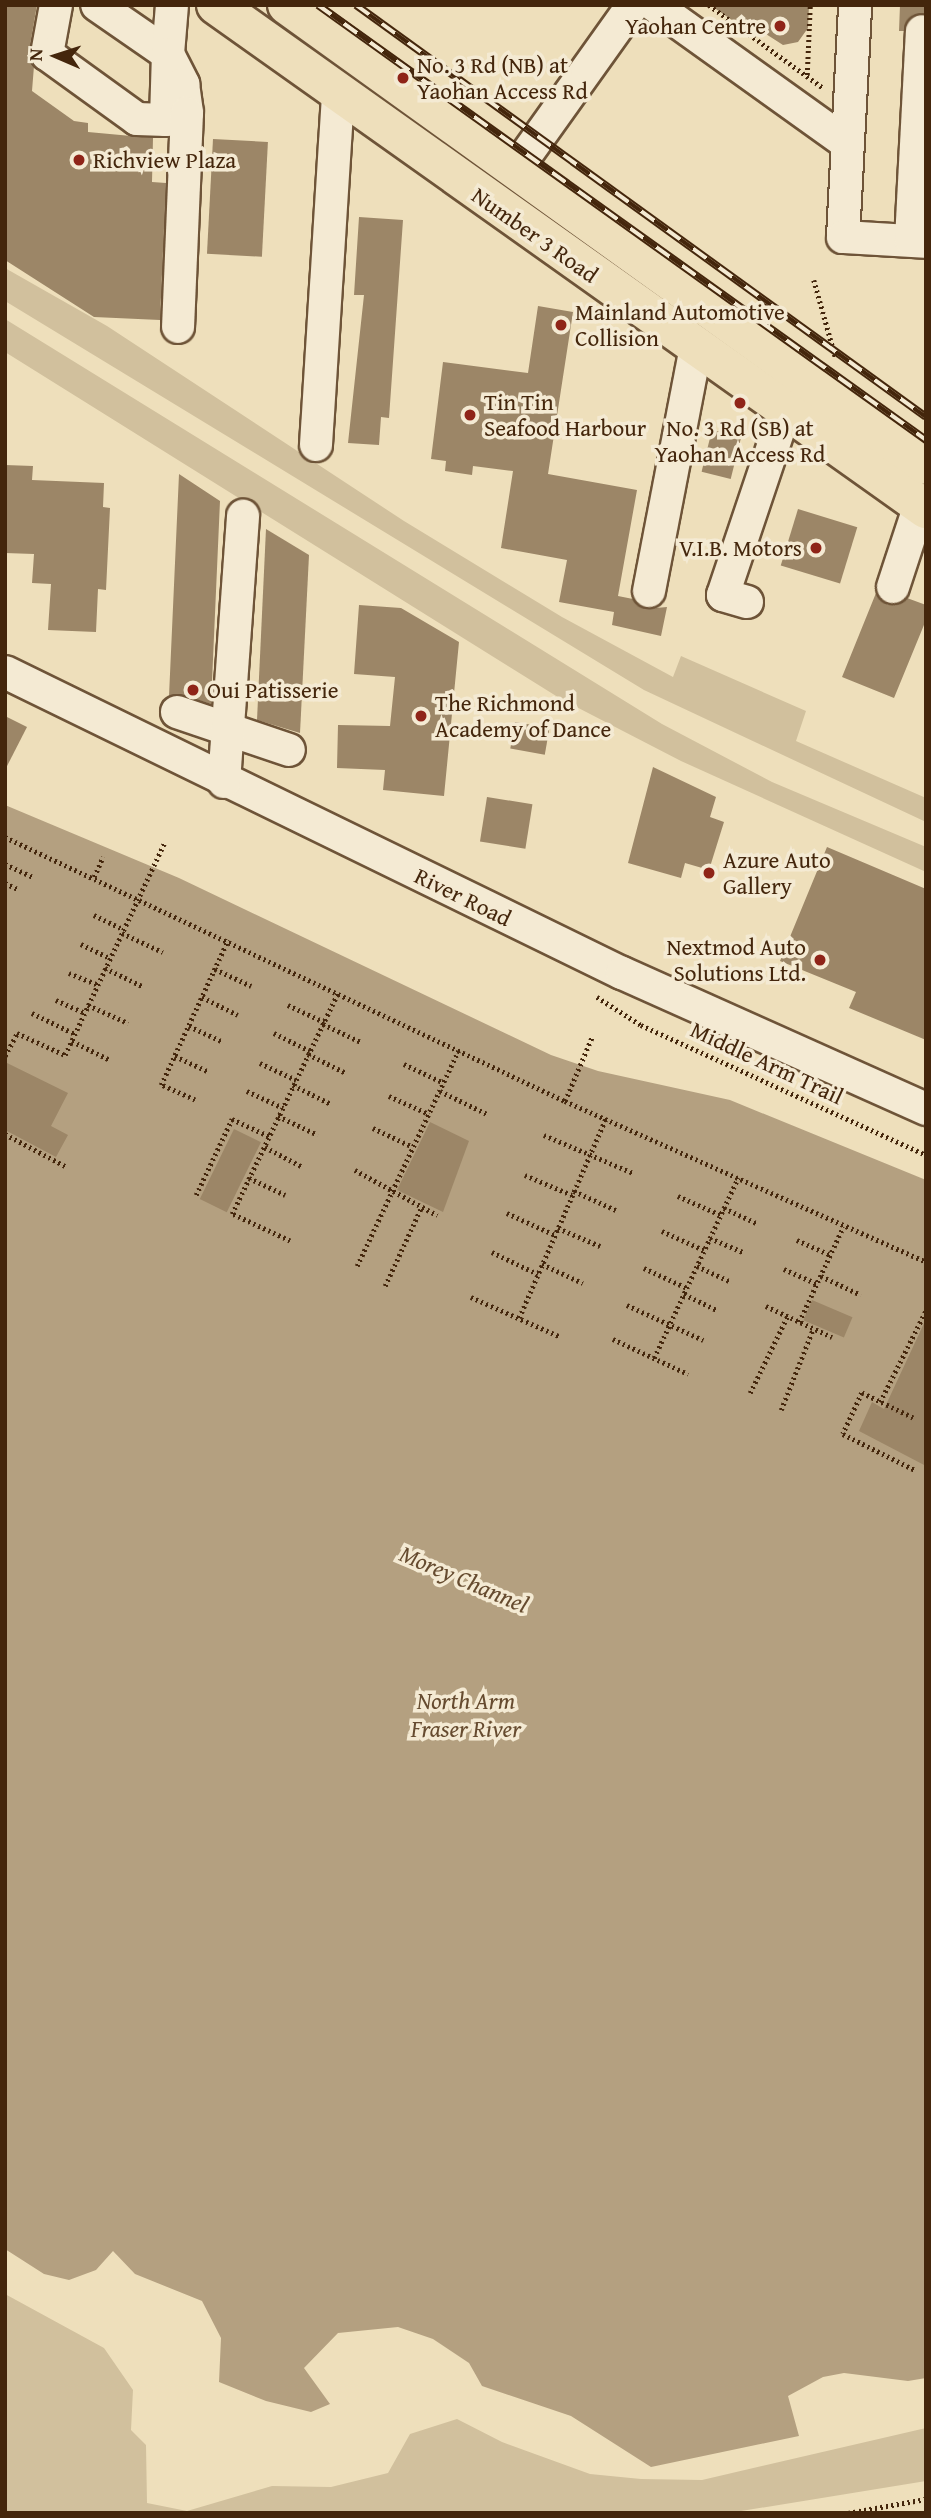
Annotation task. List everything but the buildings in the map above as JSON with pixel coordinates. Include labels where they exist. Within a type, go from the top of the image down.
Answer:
[{"type":"main road","name":"Number 3 Road","points":[[216,5],[695,348],[923,507]]},
{"type":"main road","name":"Number 3 Road","points":[[287,5],[926,465]]},
{"type":"main road","points":[[493,204],[516,169]]},
{"type":"street","points":[[56,5],[47,54],[136,119],[166,120],[172,5]]},
{"type":"street","points":[[97,5],[168,54],[183,84],[187,113],[178,327]]},
{"type":"street","points":[[516,169],[633,5]]},
{"type":"street","points":[[654,5],[847,143]]},
{"type":"street","points":[[855,5],[843,237],[918,241],[922,31]]},
{"type":"street","points":[[316,445],[338,93]]},
{"type":"street","points":[[649,591],[695,348]]},
{"type":"street","points":[[747,602],[723,595],[785,411]]},
{"type":"street","points":[[893,587],[923,507]]},
{"type":"street","points":[[224,782],[230,732],[243,516]]},
{"type":"street","name":"River Road","points":[[5,672],[224,782],[622,974],[926,1109]]},
{"type":"street","points":[[177,712],[289,750]]},
{"type":"path","points":[[709,5],[822,87]]},
{"type":"path","points":[[806,75],[810,5]]},
{"type":"path","points":[[814,280],[836,359]]},
{"type":"path","points":[[5,837],[138,897],[565,1101],[926,1262]]},
{"type":"path","points":[[5,1056],[17,1033],[65,1055],[165,842]]},
{"type":"path","points":[[94,877],[103,857]]},
{"type":"path","points":[[5,864],[33,877]]},
{"type":"path","points":[[5,883],[18,889]]},
{"type":"path","points":[[94,915],[163,951]]},
{"type":"path","points":[[195,1100],[161,1085],[228,940]]},
{"type":"path","points":[[81,944],[110,958]]},
{"type":"path","points":[[106,968],[144,987]]},
{"type":"path","points":[[215,969],[251,986]]},
{"type":"path","points":[[69,972],[98,985]]},
{"type":"path","points":[[290,1241],[232,1214],[338,993]]},
{"type":"path","name":"Middle Arm Trail","points":[[597,997],[641,1025],[926,1155]]},
{"type":"path","points":[[202,998],[238,1015]]},
{"type":"path","points":[[56,1000],[85,1013]]},
{"type":"path","points":[[88,1005],[128,1023]]},
{"type":"path","points":[[288,1005],[361,1042]]},
{"type":"path","points":[[32,1013],[75,1034]]},
{"type":"path","points":[[188,1026],[223,1042]]},
{"type":"path","points":[[274,1033],[346,1073]]},
{"type":"path","points":[[565,1101],[592,1037]]},
{"type":"path","points":[[72,1041],[110,1060]]},
{"type":"path","points":[[357,1266],[458,1051]]},
{"type":"path","points":[[175,1056],[209,1072]]},
{"type":"path","points":[[260,1063],[331,1104]]},
{"type":"path","points":[[404,1064],[444,1083]]},
{"type":"path","points":[[247,1091],[282,1108]]},
{"type":"path","points":[[440,1091],[487,1114]]},
{"type":"path","points":[[389,1096],[429,1114]]},
{"type":"path","points":[[278,1116],[318,1135]]},
{"type":"path","points":[[519,1318],[606,1118]]},
{"type":"path","points":[[195,1195],[232,1119],[269,1136]]},
{"type":"path","points":[[373,1128],[413,1147]]},
{"type":"path","points":[[5,1134],[67,1167]]},
{"type":"path","points":[[544,1135],[633,1174]]},
{"type":"path","points":[[265,1147],[302,1166]]},
{"type":"path","points":[[355,1170],[391,1194],[437,1215]]},
{"type":"path","points":[[524,1175],[617,1210]]},
{"type":"path","points":[[249,1178],[285,1195]]},
{"type":"path","points":[[654,1358],[738,1178]]},
{"type":"path","points":[[678,1196],[721,1215]]},
{"type":"path","points":[[384,1286],[421,1208]]},
{"type":"path","points":[[724,1208],[758,1224]]},
{"type":"path","points":[[508,1213],[555,1235]]},
{"type":"path","points":[[799,1322],[843,1227]]},
{"type":"path","points":[[558,1228],[600,1246]]},
{"type":"path","points":[[662,1231],[704,1250]]},
{"type":"path","points":[[710,1238],[745,1253]]},
{"type":"path","points":[[797,1240],[831,1255]]},
{"type":"path","points":[[492,1252],[538,1274]]},
{"type":"path","points":[[542,1264],[583,1283]]},
{"type":"path","points":[[697,1266],[732,1282]]},
{"type":"path","points":[[644,1268],[687,1288]]},
{"type":"path","points":[[784,1269],[817,1284]]},
{"type":"path","points":[[821,1276],[861,1294]]},
{"type":"path","points":[[684,1294],[717,1310]]},
{"type":"path","points":[[471,1297],[561,1336]]},
{"type":"path","points":[[627,1305],[703,1340]]},
{"type":"path","points":[[766,1306],[832,1337]]},
{"type":"path","points":[[880,1402],[926,1310]]},
{"type":"path","points":[[750,1393],[788,1317]]},
{"type":"path","points":[[780,1410],[813,1329]]},
{"type":"path","points":[[613,1339],[688,1374]]},
{"type":"path","points":[[913,1418],[862,1393],[843,1434],[915,1469]]},
{"type":"path","points":[[848,2513],[926,2499]]},
{"type":"shaded area","points":[[5,268],[107,326],[404,521],[562,617],[673,677],[681,656],[806,711],[796,741],[926,798],[926,822],[644,690],[5,301]]},
{"type":"shaded area","points":[[5,319],[662,724],[772,782],[926,847],[926,872],[681,761],[561,699],[5,352]]},
{"type":"shaded area","points":[[5,2294],[104,2348],[133,2390],[131,2430],[146,2445],[147,2503],[187,2511],[272,2486],[331,2487],[388,2473],[410,2434],[457,2419],[502,2442],[590,2474],[641,2479],[702,2480],[926,2428],[926,2481],[729,2513],[5,2513]]},
{"type":"water","name":"North Arm Fraser River","points":[[5,805],[179,878],[551,1055],[598,1071],[730,1100],[926,1180],[926,2378],[908,2381],[844,2373],[823,2377],[788,2396],[799,2436],[651,2467],[571,2416],[482,2386],[469,2363],[433,2339],[398,2327],[338,2333],[304,2368],[330,2404],[311,2412],[266,2401],[219,2382],[221,2338],[202,2301],[135,2274],[113,2251],[96,2270],[69,2280],[44,2274],[5,2249]]},
{"type":"railway","points":[[318,5],[926,440]]},
{"type":"railway","points":[[356,5],[926,417]]},
{"type":"place","name":"Yaohan Centre","points":[[780,26]]},
{"type":"place","name":"No. 3 Rd (NB) at Yaohan Access Rd","points":[[403,78]]},
{"type":"place","name":"Richview Plaza","points":[[79,160]]},
{"type":"place","name":"Mainland Automotive Collision","points":[[561,325]]},
{"type":"place","name":"No. 3 Rd (SB) at Yaohan Access Rd","points":[[740,403]]},
{"type":"place","name":"Tin Tin Seafood Harbour","points":[[470,415]]},
{"type":"place","name":"V.I.B. Motors","points":[[816,548]]},
{"type":"place","name":"Oui Patisserie","points":[[193,690]]},
{"type":"place","name":"The Richmond Academy of Dance","points":[[421,716]]},
{"type":"place","name":"Azure Auto Gallery","points":[[709,873]]},
{"type":"place","name":"Nextmod Auto Solutions Ltd.","points":[[820,960]]},
{"type":"water label","name":"Morey Channel","points":[[464,1579]]}]
